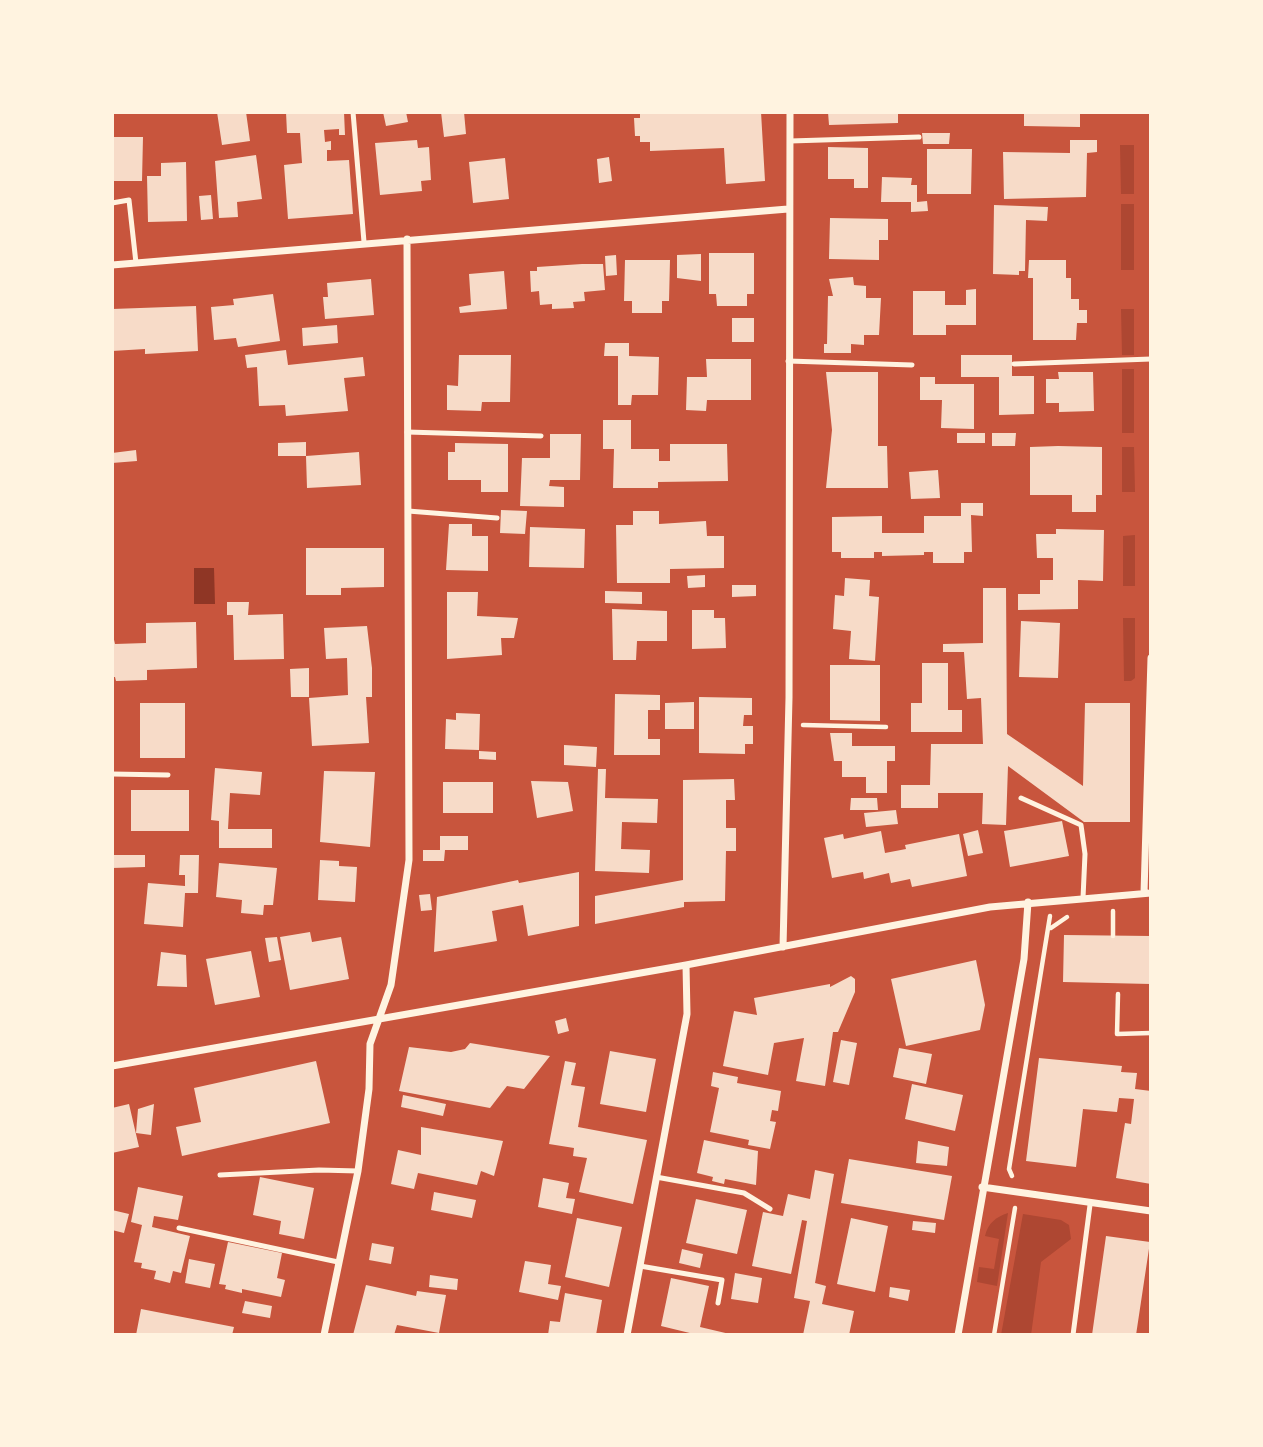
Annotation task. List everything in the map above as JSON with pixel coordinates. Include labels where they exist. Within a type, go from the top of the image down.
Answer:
[{"type":"street","points":[[783,947],[788,724],[790,112]]},
{"type":"street","points":[[112,265],[788,209]]},
{"type":"street","points":[[324,1335],[358,1171],[369,1088],[370,1044],[391,985],[409,860],[407,239]]},
{"type":"street","points":[[112,1066],[1028,902],[1147,893],[1151,658]]},
{"type":"street","points":[[958,1335],[1024,959],[1028,902]]},
{"type":"street","points":[[627,1335],[687,1014],[686,965]]},
{"type":"street","points":[[982,1187],[1090,1205],[1151,1211]]},
{"type":"lane","points":[[353,112],[365,242]]},
{"type":"lane","points":[[790,141],[919,137]]},
{"type":"lane","points":[[112,203],[130,200],[136,263]]},
{"type":"lane","points":[[1014,364],[1151,359]]},
{"type":"lane","points":[[788,360],[912,365]]},
{"type":"lane","points":[[407,432],[541,436]]},
{"type":"lane","points":[[408,511],[497,518]]},
{"type":"lane","points":[[112,774],[168,775]]},
{"type":"lane","points":[[1021,798],[1082,825],[1085,853],[1083,898]]},
{"type":"lane","points":[[220,1175],[319,1170],[358,1171]]},
{"type":"lane","points":[[656,1177],[744,1193],[769,1209]]},
{"type":"lane","points":[[1073,1335],[1090,1205]]},
{"type":"lane","points":[[179,1228],[338,1262]]},
{"type":"lane","points":[[640,1266],[722,1280],[718,1303]]},
{"type":"path","points":[[788,724],[886,727]]},
{"type":"path","points":[[994,1335],[1018,1192],[1009,1169],[1051,929],[1071,915]]},
{"type":"path","points":[[1118,994],[1117,1034],[1151,1033]]},
{"type":"shaded area","points":[[1120,145],[1134,145],[1134,194],[1121,194]]},
{"type":"shaded area","points":[[1121,204],[1134,204],[1134,270],[1121,270]]},
{"type":"shaded area","points":[[1121,309],[1134,309],[1134,355],[1122,355]]},
{"type":"shaded area","points":[[1122,369],[1134,369],[1134,433],[1122,433]]},
{"type":"shaded area","points":[[1122,447],[1134,447],[1135,492],[1122,492]]},
{"type":"shaded area","points":[[1135,535],[1135,586],[1123,586],[1123,536]]},
{"type":"shaded area","points":[[194,568],[214,568],[215,604],[194,604]]},
{"type":"shaded area","points":[[1123,618],[1135,618],[1135,678],[1131,681],[1124,681]]},
{"type":"shaded area","points":[[1008,1213],[997,1286],[977,1282],[979,1267],[994,1269],[999,1239],[985,1236],[986,1231],[993,1221]]},
{"type":"shaded area","points":[[1023,1214],[1061,1220],[1069,1225],[1071,1239],[1041,1262],[1031,1335],[1001,1335]]},
{"type":"building","points":[[217,112],[246,112],[250,141],[222,145]]},
{"type":"building","points":[[286,112],[344,112],[345,135],[339,135],[339,129],[324,130],[325,142],[331,141],[331,150],[327,150],[327,161],[349,160],[353,214],[288,219],[284,165],[302,163],[300,133],[287,133]]},
{"type":"building","points":[[383,112],[406,112],[408,122],[386,126]]},
{"type":"building","points":[[441,112],[464,112],[466,134],[444,137]]},
{"type":"building","points":[[640,112],[761,112],[765,181],[726,184],[724,148],[650,151],[650,142],[640,142],[640,136],[635,136],[634,118],[640,118]]},
{"type":"building","points":[[828,112],[898,112],[898,123],[829,125]]},
{"type":"building","points":[[1024,112],[1080,112],[1080,127],[1024,126]]},
{"type":"building","points":[[922,133],[950,133],[949,144],[923,144]]},
{"type":"building","points":[[112,137],[143,137],[142,181],[112,181]]},
{"type":"building","points":[[417,140],[418,148],[429,147],[431,180],[421,181],[422,191],[380,195],[375,143]]},
{"type":"building","points":[[1070,140],[1097,140],[1097,152],[1087,153],[1086,197],[1004,199],[1003,152],[1070,153]]},
{"type":"building","points":[[828,147],[868,148],[868,188],[854,188],[854,179],[828,179]]},
{"type":"building","points":[[927,149],[972,149],[971,194],[927,194]]},
{"type":"building","points":[[256,155],[262,199],[237,202],[238,217],[219,218],[215,161]]},
{"type":"building","points":[[609,157],[612,181],[599,183],[597,159]]},
{"type":"building","points":[[505,158],[509,199],[473,203],[469,162]]},
{"type":"building","points":[[186,162],[187,221],[148,222],[147,176],[161,176],[161,163]]},
{"type":"building","points":[[882,177],[912,178],[911,185],[917,185],[917,202],[927,201],[928,211],[911,212],[911,202],[881,202]]},
{"type":"building","points":[[211,195],[213,219],[201,220],[199,196]]},
{"type":"building","points":[[994,205],[1048,207],[1047,221],[1026,220],[1025,271],[1019,271],[1019,275],[993,274]]},
{"type":"building","points":[[830,218],[888,219],[888,240],[879,240],[879,260],[829,259]]},
{"type":"building","points":[[709,253],[754,253],[754,294],[747,294],[747,306],[717,306],[716,294],[709,294]]},
{"type":"building","points":[[701,254],[701,281],[677,278],[677,255]]},
{"type":"building","points":[[616,255],[617,275],[606,276],[605,256]]},
{"type":"building","points":[[625,260],[670,260],[669,301],[662,301],[662,313],[632,313],[632,301],[624,301]]},
{"type":"building","points":[[1029,260],[1066,260],[1066,278],[1071,278],[1071,299],[1079,299],[1079,310],[1087,310],[1087,323],[1077,323],[1076,340],[1033,340],[1033,278],[1028,278]]},
{"type":"building","points":[[603,264],[605,290],[584,292],[585,301],[573,302],[574,308],[552,309],[552,304],[540,305],[539,291],[531,292],[530,271],[537,271],[537,267]]},
{"type":"building","points":[[504,271],[507,309],[460,313],[459,307],[471,305],[469,274]]},
{"type":"building","points":[[853,277],[854,285],[866,286],[866,298],[881,298],[879,335],[864,335],[864,345],[851,344],[851,353],[824,353],[824,344],[827,344],[828,296],[833,296],[829,279]]},
{"type":"building","points":[[371,279],[374,315],[325,319],[323,297],[328,297],[327,283]]},
{"type":"building","points":[[976,289],[976,325],[946,325],[946,335],[913,335],[913,291],[945,291],[945,305],[966,305],[966,290]]},
{"type":"building","points":[[273,294],[280,341],[238,347],[236,338],[214,340],[211,307],[234,305],[233,299]]},
{"type":"building","points":[[196,306],[198,351],[145,354],[145,349],[112,351],[112,309]]},
{"type":"building","points":[[732,318],[754,318],[754,342],[732,342]]},
{"type":"building","points":[[337,325],[338,343],[303,346],[302,328]]},
{"type":"building","points":[[605,343],[629,343],[629,356],[659,357],[658,395],[632,395],[631,405],[618,405],[618,356],[604,356]]},
{"type":"building","points":[[286,350],[288,365],[363,357],[365,376],[344,378],[348,411],[286,416],[285,405],[259,406],[257,367],[247,368],[245,355]]},
{"type":"building","points":[[459,355],[511,355],[510,402],[482,402],[481,411],[447,410],[447,385],[458,386]]},
{"type":"building","points":[[961,355],[1012,355],[1012,376],[1034,376],[1034,414],[999,415],[999,377],[961,377]]},
{"type":"building","points":[[706,359],[751,359],[751,400],[707,400],[706,411],[686,410],[687,377],[707,377]]},
{"type":"building","points":[[826,372],[878,372],[878,446],[887,446],[888,488],[826,488],[832,430]]},
{"type":"building","points":[[1058,372],[1093,372],[1094,411],[1059,412],[1059,403],[1046,403],[1046,379],[1059,379]]},
{"type":"building","points":[[920,377],[935,377],[935,384],[974,384],[974,429],[941,428],[942,400],[920,400]]},
{"type":"building","points":[[603,420],[631,420],[631,449],[659,449],[659,461],[670,461],[670,444],[727,444],[728,481],[658,482],[658,488],[613,488],[614,449],[603,449]]},
{"type":"building","points":[[957,433],[985,433],[985,443],[957,443]]},
{"type":"building","points":[[992,433],[1016,433],[1015,446],[992,446]]},
{"type":"building","points":[[550,434],[581,434],[580,480],[550,480],[549,486],[564,487],[564,507],[520,506],[522,458],[550,458]]},
{"type":"building","points":[[306,442],[306,456],[278,456],[278,443]]},
{"type":"building","points":[[455,443],[508,444],[508,492],[481,492],[481,480],[448,480],[448,452],[455,452]]},
{"type":"building","points":[[1030,447],[1102,447],[1102,495],[1096,495],[1096,512],[1072,512],[1072,495],[1030,495]]},
{"type":"building","points":[[136,450],[137,461],[112,463],[112,453]]},
{"type":"building","points":[[359,452],[361,485],[307,488],[306,456]]},
{"type":"building","points":[[938,470],[940,498],[911,499],[909,472]]},
{"type":"building","points":[[961,503],[983,503],[983,516],[971,515],[972,552],[964,552],[964,563],[933,563],[933,552],[924,552],[924,555],[882,556],[882,552],[874,552],[874,558],[841,558],[841,552],[832,552],[832,517],[882,516],[882,533],[924,533],[924,516],[961,516]]},
{"type":"building","points":[[501,510],[527,511],[525,534],[500,533]]},
{"type":"building","points":[[633,511],[659,511],[659,524],[706,521],[707,536],[724,536],[724,568],[670,569],[670,583],[617,583],[616,525],[633,525]]},
{"type":"building","points":[[449,524],[472,524],[472,536],[488,536],[488,571],[446,570]]},
{"type":"building","points":[[530,527],[585,529],[584,568],[529,567]]},
{"type":"building","points":[[1056,529],[1104,530],[1103,581],[1078,580],[1078,609],[1018,610],[1018,594],[1040,594],[1040,580],[1053,580],[1053,558],[1037,558],[1036,534],[1056,534]]},
{"type":"building","points":[[306,548],[384,548],[384,587],[341,588],[341,595],[306,595]]},
{"type":"building","points":[[705,575],[705,587],[688,588],[687,576]]},
{"type":"building","points":[[845,578],[870,580],[869,596],[879,597],[875,661],[849,659],[851,631],[833,629],[835,595],[844,596]]},
{"type":"building","points":[[732,585],[756,585],[756,596],[732,597]]},
{"type":"building","points":[[983,588],[1006,588],[1007,734],[1083,786],[1085,703],[1130,703],[1130,822],[1084,822],[1008,766],[1006,825],[982,824],[983,793],[938,793],[938,808],[901,808],[901,785],[930,785],[931,744],[983,744],[981,698],[967,699],[964,652],[943,652],[943,644],[983,643]]},
{"type":"building","points":[[605,591],[642,592],[642,604],[605,603]]},
{"type":"building","points":[[447,592],[478,592],[477,616],[518,618],[514,638],[501,638],[502,655],[447,659]]},
{"type":"building","points":[[227,602],[249,602],[248,615],[283,614],[284,659],[234,660],[233,615],[227,615]]},
{"type":"building","points":[[612,609],[667,611],[667,641],[637,641],[636,660],[613,660]]},
{"type":"building","points":[[692,610],[714,610],[714,618],[725,618],[726,648],[692,649]]},
{"type":"building","points":[[1021,621],[1060,623],[1058,678],[1019,677]]},
{"type":"building","points":[[196,622],[197,668],[147,670],[147,680],[116,681],[115,677],[112,677],[112,631],[115,644],[146,643],[146,623]]},
{"type":"building","points":[[367,626],[372,668],[372,697],[366,697],[369,743],[312,746],[309,698],[348,695],[347,658],[326,659],[324,628]]},
{"type":"building","points":[[922,663],[948,663],[948,710],[962,710],[962,732],[911,732],[911,703],[922,703]]},
{"type":"building","points":[[830,665],[880,665],[880,721],[830,720]]},
{"type":"building","points":[[309,668],[309,697],[291,697],[290,669]]},
{"type":"building","points":[[615,694],[660,695],[660,710],[648,710],[648,739],[660,739],[660,755],[614,755]]},
{"type":"building","points":[[699,697],[752,698],[752,715],[744,715],[743,726],[753,726],[753,744],[745,744],[745,754],[699,753]]},
{"type":"building","points":[[694,702],[694,729],[665,729],[665,703]]},
{"type":"building","points":[[140,703],[185,703],[185,758],[140,758]]},
{"type":"building","points":[[456,713],[480,714],[479,750],[445,749],[446,719],[456,720]]},
{"type":"building","points":[[830,733],[852,733],[852,746],[895,746],[895,761],[887,761],[887,793],[866,793],[866,777],[842,777],[842,761],[834,761]]},
{"type":"building","points":[[564,745],[597,747],[596,767],[564,765]]},
{"type":"building","points":[[479,751],[496,752],[496,760],[479,759]]},
{"type":"building","points":[[215,768],[262,772],[260,795],[230,793],[228,829],[272,829],[272,848],[219,848],[219,821],[211,820]]},
{"type":"building","points":[[598,769],[606,769],[605,798],[658,799],[657,823],[622,822],[621,849],[650,850],[649,873],[595,871]]},
{"type":"building","points":[[324,771],[375,772],[370,847],[320,842]]},
{"type":"building","points":[[734,779],[735,800],[726,800],[726,828],[736,828],[736,851],[726,851],[725,901],[684,902],[684,907],[595,924],[595,896],[683,880],[683,780]]},
{"type":"building","points":[[531,781],[568,782],[573,811],[537,818]]},
{"type":"building","points":[[443,782],[493,782],[493,813],[443,813]]},
{"type":"building","points":[[131,790],[189,790],[189,831],[131,831]]},
{"type":"building","points":[[851,798],[877,798],[878,810],[850,810]]},
{"type":"building","points":[[896,810],[898,824],[866,827],[864,813]]},
{"type":"building","points":[[1062,821],[1069,856],[1010,867],[1004,831]]},
{"type":"building","points":[[978,830],[983,853],[968,856],[963,834]]},
{"type":"building","points":[[881,831],[885,853],[906,849],[905,845],[959,834],[967,876],[912,887],[910,879],[891,883],[889,873],[864,879],[863,872],[832,878],[824,838],[843,834],[844,839]]},
{"type":"building","points":[[440,836],[468,836],[468,850],[445,850],[444,861],[423,861],[423,850],[440,850]]},
{"type":"building","points":[[112,855],[145,855],[145,867],[112,868]]},
{"type":"building","points":[[180,855],[199,855],[198,893],[185,893],[183,927],[144,924],[148,883],[185,886],[185,875],[179,875]]},
{"type":"building","points":[[320,860],[339,861],[339,866],[357,867],[355,902],[318,900]]},
{"type":"building","points":[[219,863],[277,868],[273,905],[264,905],[263,915],[241,913],[242,900],[216,897]]},
{"type":"building","points":[[579,872],[579,926],[528,936],[523,905],[492,911],[497,941],[434,952],[437,897],[518,880],[519,883]]},
{"type":"building","points":[[430,894],[432,910],[421,911],[419,895]]},
{"type":"building","points":[[310,932],[312,942],[341,937],[349,979],[290,990],[280,937]]},
{"type":"building","points":[[1064,935],[1151,936],[1151,984],[1063,982]]},
{"type":"building","points":[[277,937],[281,960],[269,962],[265,938]]},
{"type":"building","points":[[251,951],[260,997],[215,1005],[206,959]]},
{"type":"building","points":[[161,952],[186,955],[187,987],[157,986]]},
{"type":"building","points":[[976,960],[985,1005],[980,1030],[906,1046],[891,979]]},
{"type":"building","points":[[851,976],[855,979],[855,992],[838,1032],[833,1032],[825,1086],[796,1081],[804,1038],[774,1043],[768,1075],[723,1066],[734,1011],[757,1015],[754,998],[830,984],[830,987]]},
{"type":"building","points":[[566,1018],[569,1031],[558,1034],[555,1021]]},
{"type":"building","points":[[841,1040],[857,1043],[849,1085],[833,1082]]},
{"type":"building","points":[[470,1043],[550,1056],[524,1089],[507,1086],[490,1108],[399,1091],[409,1047],[451,1052],[465,1049]]},
{"type":"building","points":[[899,1048],[932,1054],[926,1084],[893,1077]]},
{"type":"building","points":[[610,1051],[656,1059],[646,1112],[600,1104]]},
{"type":"building","points":[[1039,1058],[1122,1066],[1121,1072],[1137,1073],[1135,1089],[1151,1091],[1151,1184],[1116,1178],[1125,1123],[1131,1124],[1134,1099],[1119,1098],[1117,1112],[1083,1109],[1076,1167],[1026,1161]]},
{"type":"building","points":[[316,1061],[330,1123],[182,1156],[176,1127],[201,1122],[194,1088]]},
{"type":"building","points":[[565,1061],[576,1063],[571,1085],[585,1087],[578,1127],[647,1140],[633,1204],[579,1192],[587,1158],[573,1156],[574,1148],[549,1144]]},
{"type":"building","points":[[713,1072],[738,1077],[737,1083],[781,1091],[778,1111],[772,1110],[770,1121],[776,1122],[770,1149],[748,1145],[749,1140],[710,1132],[719,1088],[711,1086]]},
{"type":"building","points":[[912,1084],[963,1095],[955,1131],[905,1119]]},
{"type":"building","points":[[403,1095],[446,1104],[443,1116],[401,1107]]},
{"type":"building","points":[[129,1104],[139,1147],[112,1153],[112,1108]]},
{"type":"building","points":[[154,1104],[151,1135],[136,1133],[138,1109]]},
{"type":"building","points":[[421,1127],[503,1141],[494,1176],[481,1171],[477,1185],[418,1173],[414,1189],[391,1184],[398,1150],[421,1155]]},
{"type":"building","points":[[704,1140],[758,1151],[756,1185],[725,1179],[724,1184],[712,1181],[713,1177],[697,1173]]},
{"type":"building","points":[[918,1141],[949,1147],[947,1166],[916,1163]]},
{"type":"building","points":[[849,1159],[952,1176],[944,1220],[841,1203]]},
{"type":"building","points":[[815,1170],[834,1174],[815,1283],[826,1286],[822,1304],[854,1311],[849,1335],[803,1335],[810,1301],[794,1298],[807,1221],[802,1220],[791,1274],[752,1266],[763,1212],[783,1216],[788,1194],[810,1199]]},
{"type":"building","points":[[260,1177],[314,1188],[304,1239],[279,1234],[281,1221],[253,1215]]},
{"type":"building","points":[[543,1178],[569,1183],[566,1198],[575,1199],[572,1214],[538,1207]]},
{"type":"building","points":[[138,1187],[183,1196],[178,1220],[154,1216],[152,1227],[190,1236],[181,1273],[173,1271],[170,1283],[154,1279],[156,1271],[141,1268],[142,1263],[134,1262],[142,1225],[131,1222]]},
{"type":"building","points":[[434,1192],[476,1200],[472,1218],[431,1210]]},
{"type":"building","points":[[696,1199],[747,1210],[737,1254],[686,1243]]},
{"type":"building","points":[[112,1210],[129,1214],[124,1233],[112,1230]]},
{"type":"building","points":[[577,1218],[622,1227],[609,1287],[565,1277]]},
{"type":"building","points":[[851,1218],[888,1226],[875,1292],[837,1284]]},
{"type":"building","points":[[913,1221],[936,1223],[935,1233],[912,1230]]},
{"type":"building","points":[[1106,1236],[1150,1242],[1136,1335],[1092,1335]]},
{"type":"building","points":[[228,1242],[282,1253],[277,1278],[285,1280],[281,1297],[242,1289],[242,1293],[225,1289],[226,1285],[219,1284]]},
{"type":"building","points":[[372,1243],[394,1247],[391,1264],[369,1260]]},
{"type":"building","points":[[682,1249],[703,1254],[700,1268],[679,1263]]},
{"type":"building","points":[[189,1259],[215,1264],[210,1288],[185,1283]]},
{"type":"building","points":[[525,1261],[551,1265],[548,1284],[561,1286],[558,1300],[519,1292]]},
{"type":"building","points":[[735,1273],[762,1278],[758,1303],[731,1299]]},
{"type":"building","points":[[430,1275],[458,1279],[457,1290],[429,1287]]},
{"type":"building","points":[[671,1278],[709,1286],[700,1327],[734,1335],[698,1335],[661,1326]]},
{"type":"building","points":[[366,1285],[416,1296],[417,1291],[446,1295],[439,1333],[397,1325],[394,1335],[353,1335]]},
{"type":"building","points":[[890,1287],[910,1290],[908,1301],[889,1297]]},
{"type":"building","points":[[565,1293],[602,1300],[596,1335],[548,1335],[550,1321],[560,1322]]},
{"type":"building","points":[[245,1301],[272,1306],[270,1318],[242,1313]]},
{"type":"building","points":[[141,1309],[234,1327],[232,1335],[136,1335]]}]
